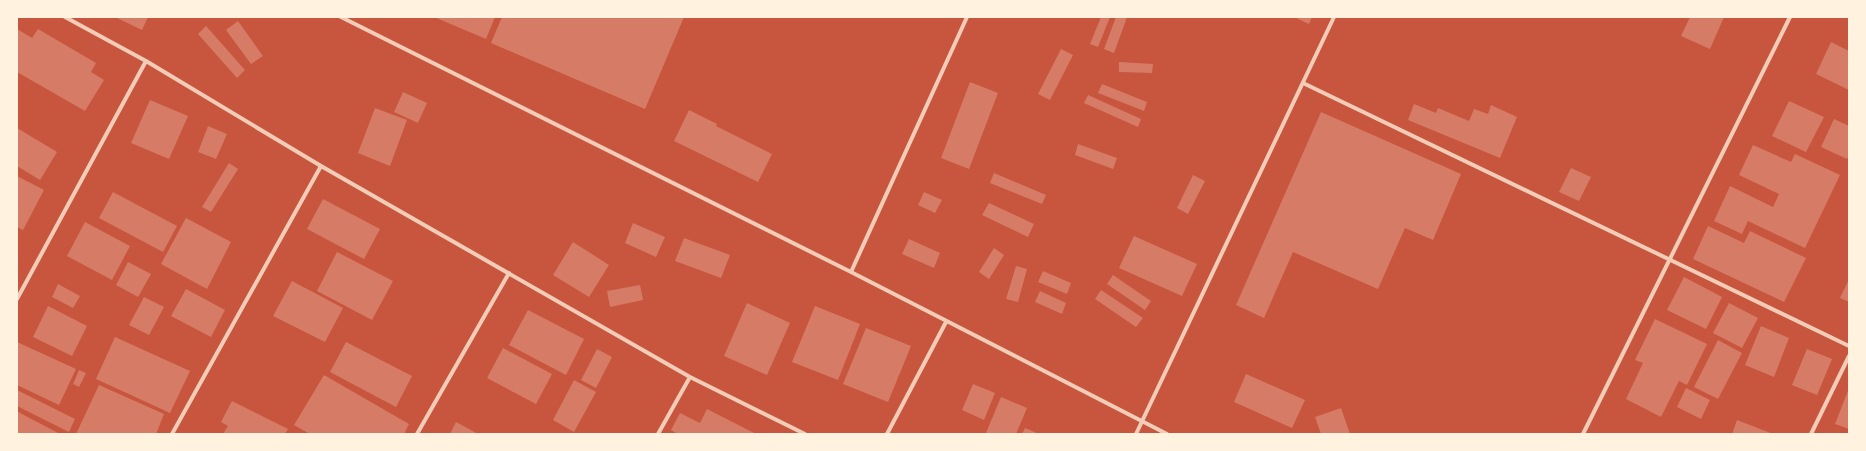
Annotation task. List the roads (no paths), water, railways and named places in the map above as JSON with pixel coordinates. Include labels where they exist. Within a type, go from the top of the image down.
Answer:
[{"type":"street","points":[[65,17],[146,61],[321,166],[690,377],[805,434]]},
{"type":"street","points":[[341,17],[851,272],[1167,434]]},
{"type":"street","points":[[851,272],[967,17]]},
{"type":"street","points":[[1136,434],[1334,17]]},
{"type":"street","points":[[1583,434],[1790,17]]},
{"type":"street","points":[[17,299],[146,61]]},
{"type":"street","points":[[1303,83],[1849,346]]},
{"type":"street","points":[[172,434],[321,166]]},
{"type":"street","points":[[417,434],[509,274]]},
{"type":"street","points":[[887,434],[946,322]]},
{"type":"street","points":[[1811,434],[1849,356]]},
{"type":"street","points":[[658,434],[690,377]]}]
